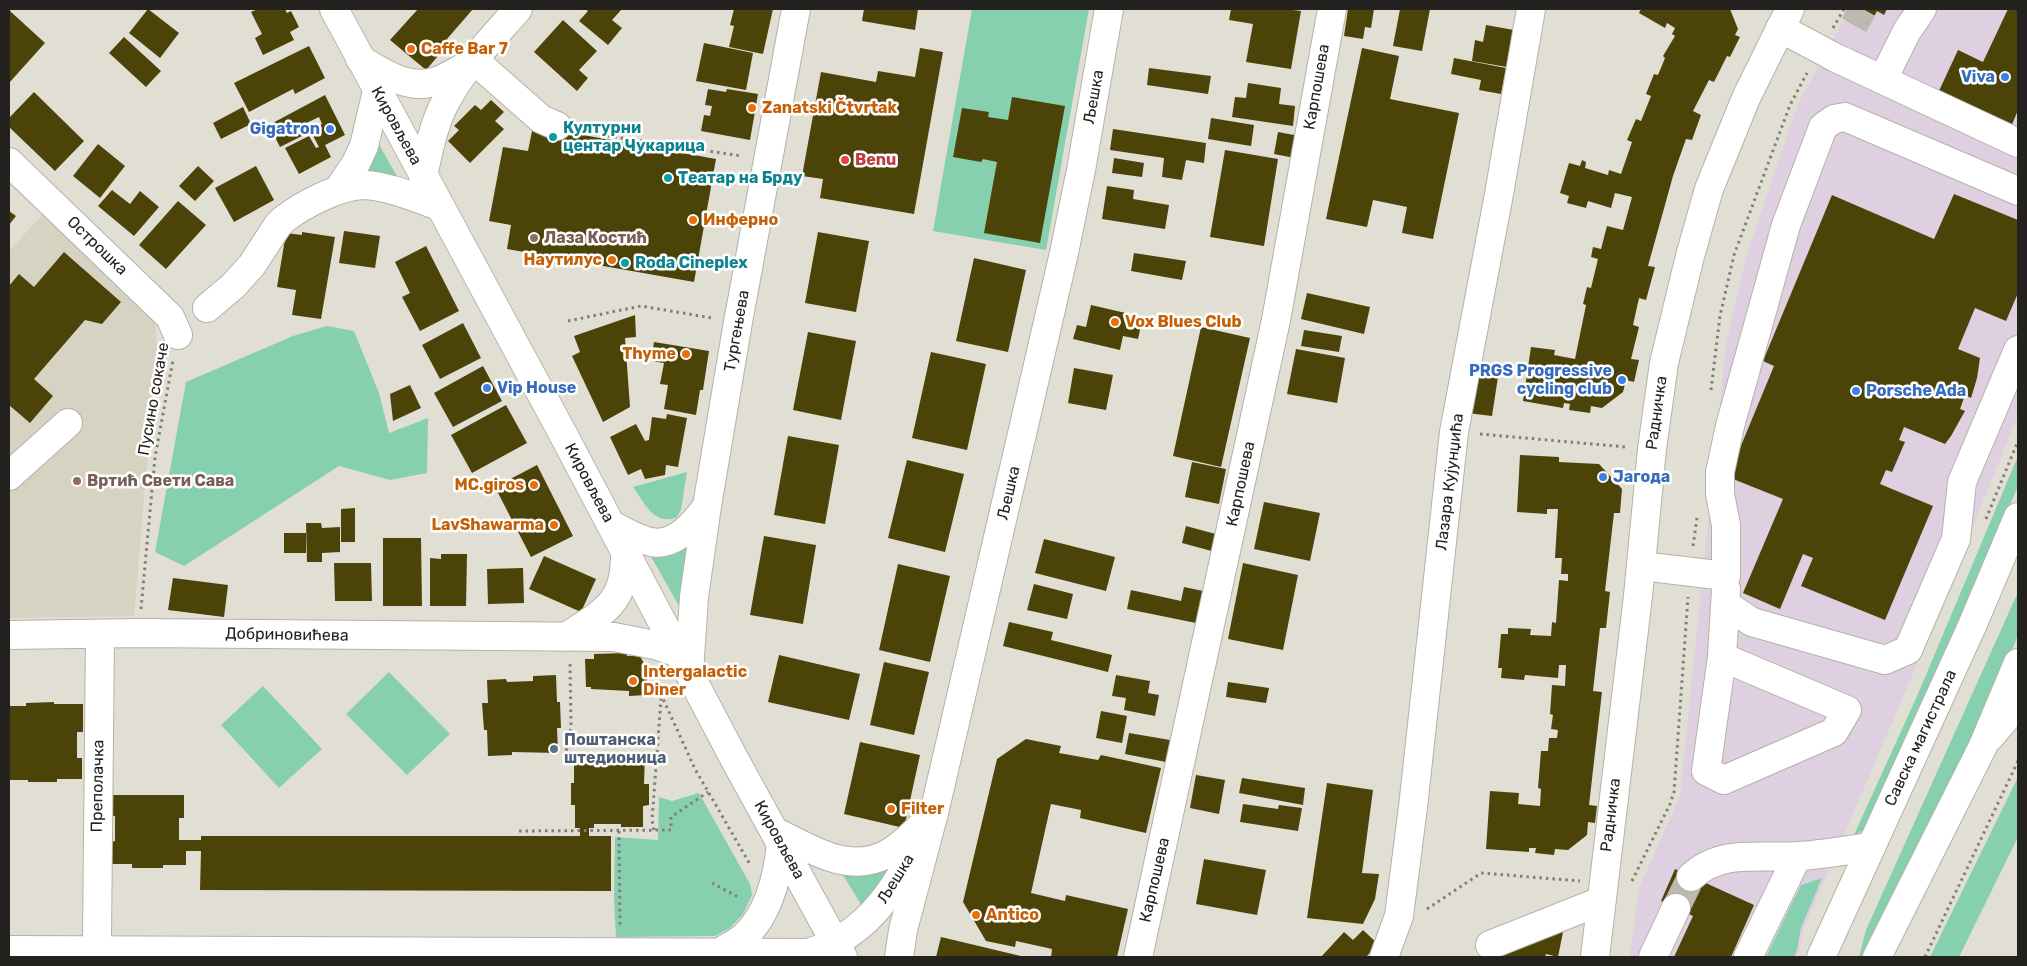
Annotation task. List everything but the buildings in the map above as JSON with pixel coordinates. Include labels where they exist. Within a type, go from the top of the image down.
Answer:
[{"type":"street","name":"Кировљева","points":[[334,9],[839,950]]},
{"type":"street","points":[[423,176],[433,133],[441,111],[471,63],[518,9]]},
{"type":"street","name":"Тургењева","points":[[684,662],[707,506],[738,322],[796,9]]},
{"type":"street","name":"Љешка","points":[[9,950],[808,954],[839,950],[884,901],[904,871],[934,813],[1064,253],[1081,170],[1109,9]]},
{"type":"street","name":"Карпошева","points":[[1138,957],[1276,320],[1332,9]]},
{"type":"street","name":"Лазара Кујунџића","points":[[1384,957],[1399,916],[1414,808],[1454,432],[1499,194],[1531,9]]},
{"type":"street","points":[[1883,79],[1907,31],[1922,9]]},
{"type":"street","points":[[1785,18],[1836,58],[2018,143]]},
{"type":"street","name":"Радничка","points":[[1595,957],[1641,566],[1652,449],[1664,363],[1709,188],[1746,98],[1785,18]]},
{"type":"street","points":[[360,60],[392,78],[427,84],[438,81],[471,63]]},
{"type":"street","points":[[471,63],[541,119],[557,126]]},
{"type":"street","points":[[338,190],[356,163],[364,146],[377,92]]},
{"type":"street","points":[[1722,657],[1847,710],[1834,732],[1724,780],[1706,771],[1722,657],[1725,604],[1726,525],[1720,494],[1720,472],[1730,426],[1786,225],[1824,126],[1834,119],[1845,117],[2018,191]]},
{"type":"street","name":"Острошка","points":[[9,162],[170,317],[178,335]]},
{"type":"street","points":[[207,308],[233,286],[252,265],[283,220],[338,190],[362,185],[376,187],[439,206]]},
{"type":"street","points":[[1725,604],[1752,622],[1885,660],[1908,650],[1956,539],[1962,482],[2018,350]]},
{"type":"street","points":[[9,476],[68,423]]},
{"type":"street","name":"Тургењева","points":[[611,525],[648,542],[661,543],[684,532],[696,522],[707,506]]},
{"type":"street","name":"Савска магистрала","points":[[1820,957],[1972,626],[2018,517]]},
{"type":"street","points":[[568,645],[618,596],[624,582],[625,552]]},
{"type":"street","points":[[1641,566],[1726,576]]},
{"type":"street","name":"Добриновићева","points":[[9,635],[100,634],[568,645],[614,637],[655,645],[684,662]]},
{"type":"street","name":"Преполачка","points":[[97,938],[100,634]]},
{"type":"street","points":[[1877,957],[1983,746],[2018,663]]},
{"type":"street","points":[[1983,746],[2018,704]]},
{"type":"street","points":[[718,953],[744,937],[756,924],[768,900],[776,877],[777,837],[837,860],[860,861],[887,854],[934,813]]},
{"type":"street","points":[[899,957],[903,930],[934,813]]},
{"type":"street","points":[[1691,877],[1704,867],[1726,858],[1737,856],[1796,857],[1870,847]]},
{"type":"street","points":[[1748,957],[1796,857]]},
{"type":"street","points":[[1490,945],[1602,892]]},
{"type":"street","points":[[1653,957],[1676,908]]},
{"type":"path","points":[[557,126],[575,131],[731,154]]},
{"type":"path","points":[[568,321],[641,306],[738,322]]},
{"type":"path","name":"Пусино сокаче","points":[[140,616],[155,457],[178,335]]},
{"type":"path","points":[[1454,432],[1652,449]]},
{"type":"path","points":[[565,757],[572,727],[568,645]]},
{"type":"path","points":[[647,665],[708,792],[755,872]]},
{"type":"path","points":[[654,830],[651,794],[661,696]]},
{"type":"path","points":[[1925,957],[2018,761]]},
{"type":"path","points":[[519,831],[671,830],[671,817],[708,792]]},
{"type":"path","points":[[619,831],[620,921]]},
{"type":"path","points":[[1422,912],[1480,872],[1509,873],[1602,892]]},
{"type":"path","points":[[712,883],[745,902]]},
{"type":"shaded area","points":[[1850,9],[2018,9],[2018,415],[1910,681],[1804,928],[1800,949],[1796,957],[1630,957],[1639,888],[1680,796],[1726,344],[1747,254],[1798,104]]},
{"type":"shaded area","name":"Вртић Свети Сава","points":[[53,203],[155,320],[157,345],[134,616],[9,618],[9,251]]},
{"type":"green space","points":[[972,9],[1089,9],[1046,250],[933,231]]},
{"type":"green space","points":[[376,139],[403,187],[354,178]]},
{"type":"green space","points":[[327,326],[354,331],[379,393],[389,433],[428,418],[427,473],[390,480],[339,466],[184,566],[155,552],[186,382],[293,336]]},
{"type":"green space","points":[[2018,456],[2018,486],[1950,647],[1873,815],[1863,830],[1853,837],[1918,694]]},
{"type":"green space","points":[[687,472],[681,510],[676,518],[661,518],[655,515],[645,505],[633,487]]},
{"type":"green space","points":[[693,542],[688,622],[649,553],[672,553]]},
{"type":"green space","points":[[2018,592],[2018,635],[2006,665],[1869,957],[1859,957],[1866,930]]},
{"type":"green space","points":[[389,672],[450,734],[407,775],[346,714]]},
{"type":"green space","points":[[263,686],[322,749],[279,788],[221,725]]},
{"type":"green space","points":[[2018,777],[2018,837],[1959,957],[1930,957]]},
{"type":"green space","points":[[699,793],[750,884],[752,895],[743,914],[730,928],[715,936],[616,937],[614,900],[615,837],[658,840],[659,797],[672,801]]},
{"type":"green space","points":[[894,866],[862,906],[843,875],[865,876]]},
{"type":"green space","points":[[1822,878],[1801,928],[1794,957],[1766,957],[1801,885]]},
{"type":"tunnel","points":[[1854,25],[1863,9]]},
{"type":"tunnel","points":[[1676,908],[1691,877]]},
{"type":"place","name":"Caffe Bar 7","points":[[411,49]]},
{"type":"place","name":"Viva","points":[[2005,77]]},
{"type":"place","name":"Zanatski Čtvrtak","points":[[752,108]]},
{"type":"place","name":"Gigatron","points":[[330,129]]},
{"type":"place","name":"Културни центар Чукарица","points":[[553,137]]},
{"type":"place","name":"Benu","points":[[845,160]]},
{"type":"place","name":"Театар на Брду","points":[[668,178]]},
{"type":"place","name":"Инферно","points":[[693,220]]},
{"type":"place","name":"Лаза Костић","points":[[534,238]]},
{"type":"place","name":"Наутилус","points":[[612,260]]},
{"type":"place","name":"Roda Cineplex","points":[[625,263]]},
{"type":"place","name":"Vox Blues Club","points":[[1115,322]]},
{"type":"place","name":"Thyme","points":[[686,354]]},
{"type":"place","name":"PRGS Progressive cycling club","points":[[1622,380]]},
{"type":"place","name":"Vip House","points":[[487,388]]},
{"type":"place","name":"Porsche Ada","points":[[1856,391]]},
{"type":"place","name":"Јагода","points":[[1603,477]]},
{"type":"place","name":"Вртић Свети Сава","points":[[77,481]]},
{"type":"place","name":"MC.giros","points":[[534,485]]},
{"type":"place","name":"LavShawarma","points":[[554,525]]},
{"type":"place","name":"Intergalactic Diner","points":[[633,681]]},
{"type":"place","name":"Поштанска штедионица","points":[[554,749]]},
{"type":"place","name":"Filter","points":[[891,809]]},
{"type":"place","name":"Antico","points":[[976,915]]}]
